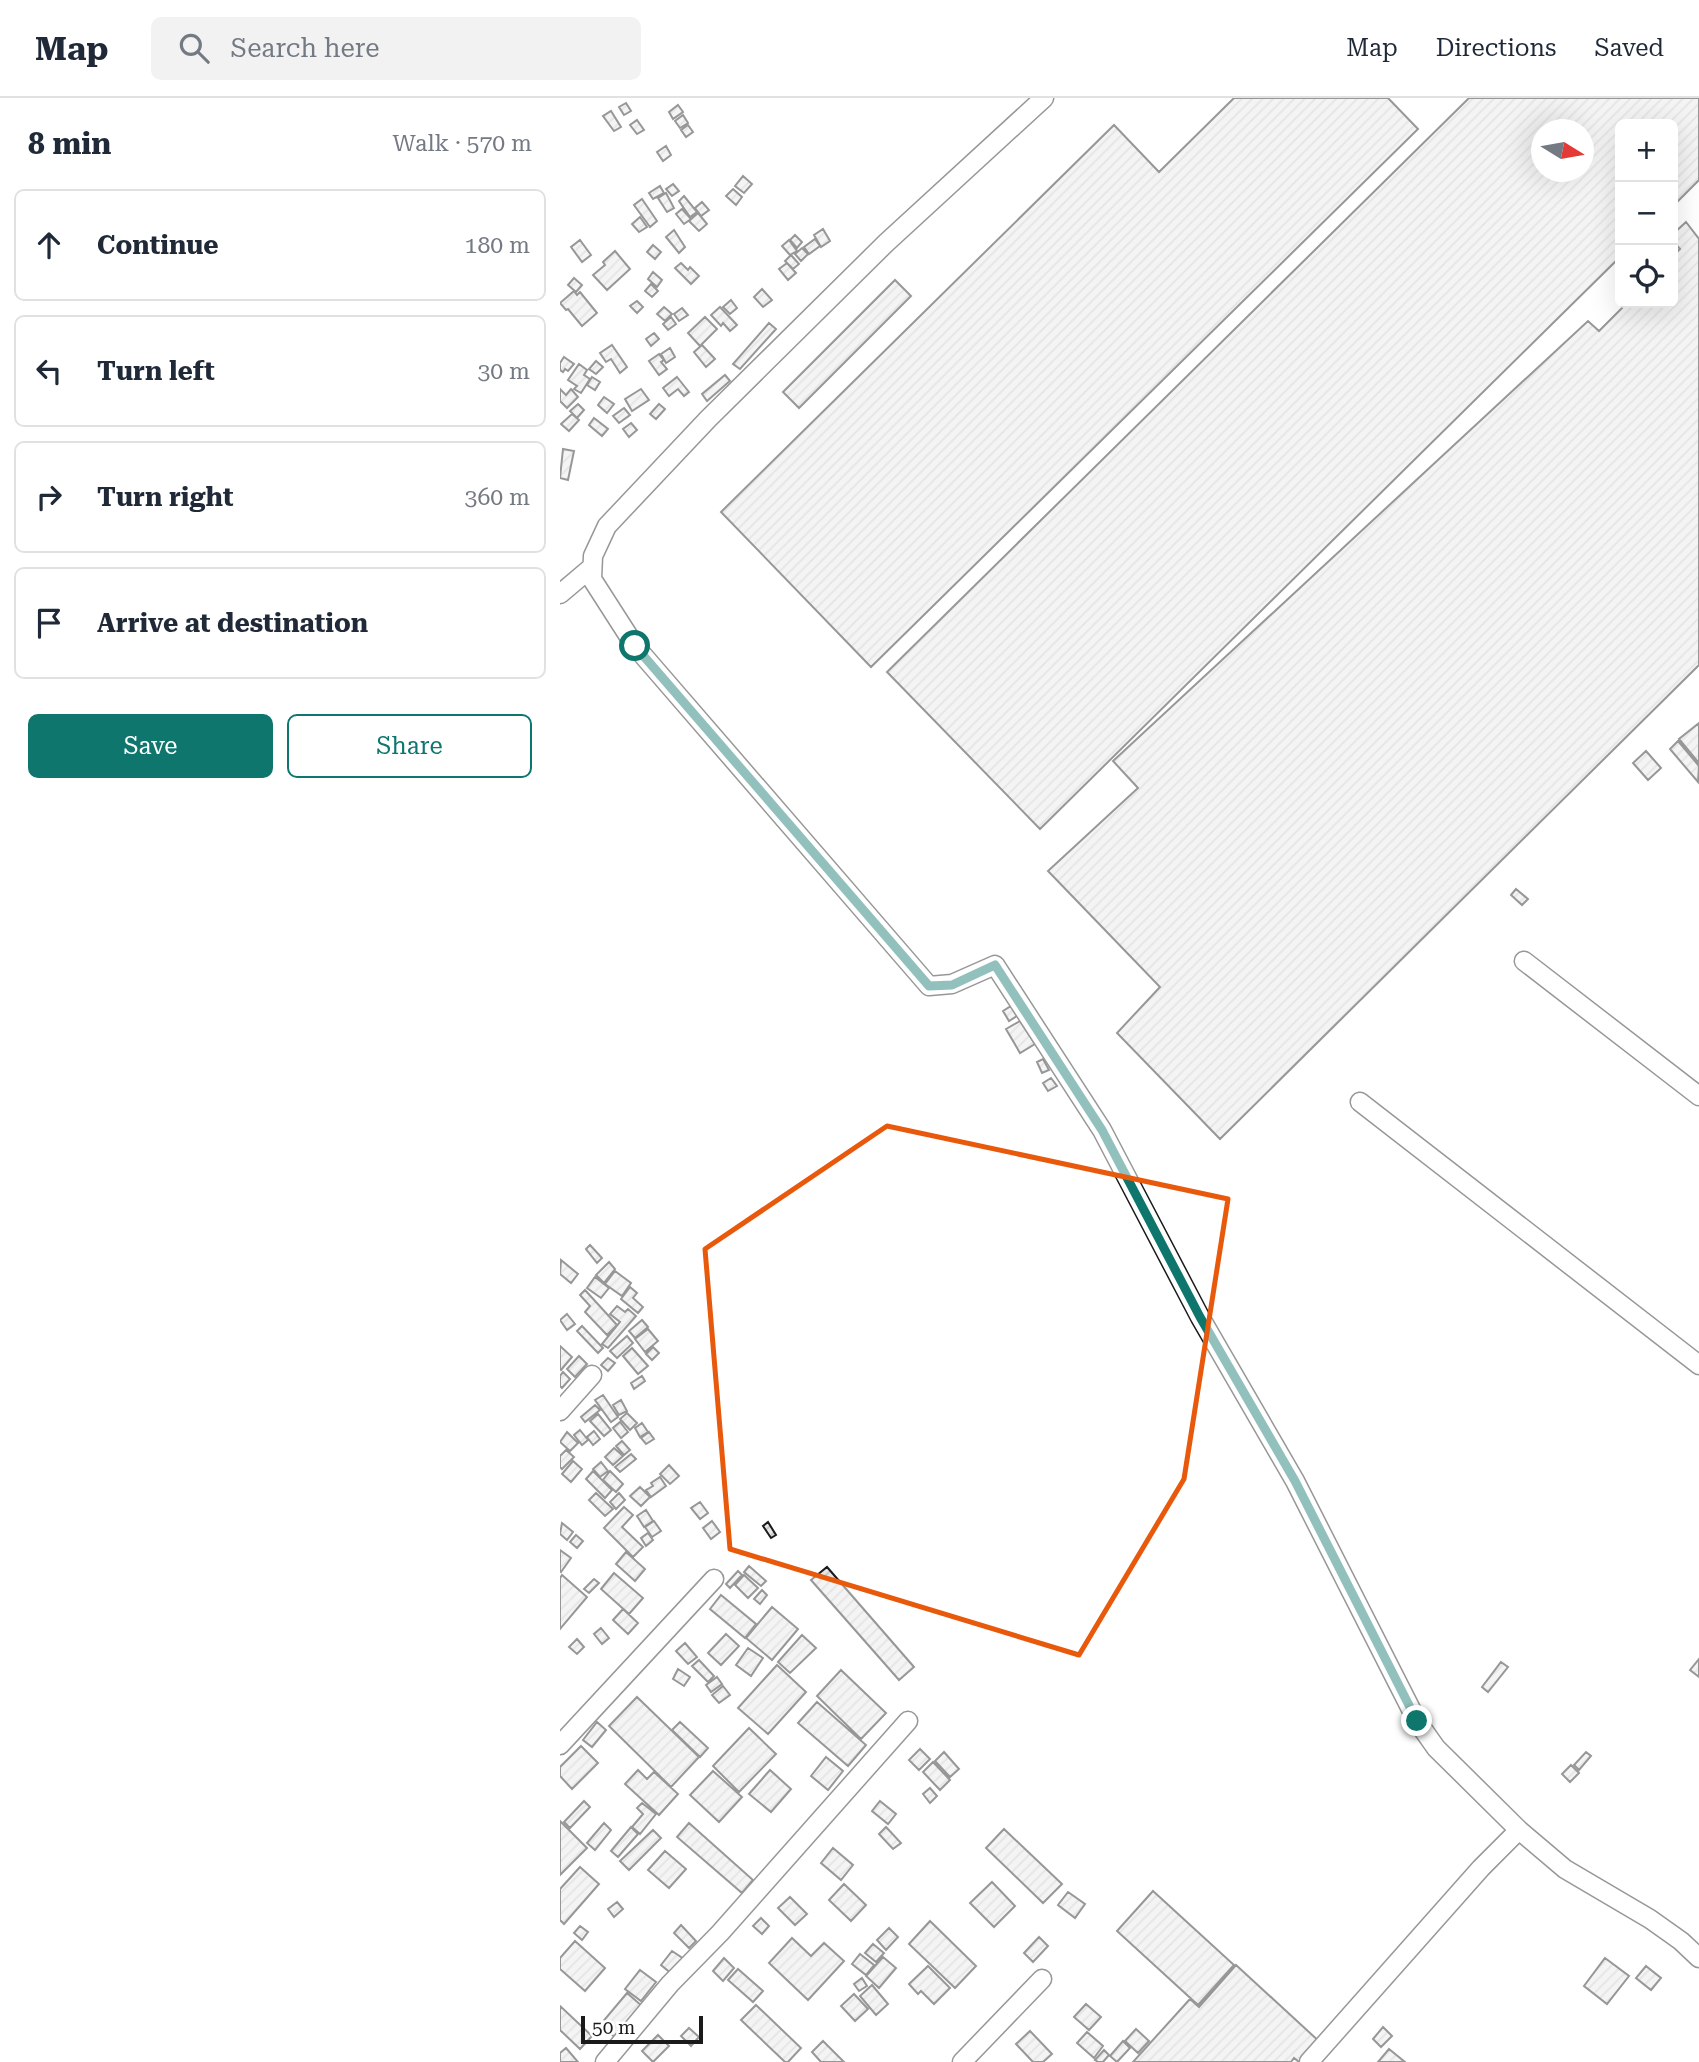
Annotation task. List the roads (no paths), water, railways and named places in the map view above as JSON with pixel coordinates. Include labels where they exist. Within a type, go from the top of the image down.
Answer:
[{"type":"street","points":[[1044,98],[887,243],[708,419],[607,526],[593,555],[592,579],[635,646],[929,986],[952,985],[995,965],[1102,1130],[1195,1307],[1295,1481],[1417,1721],[1436,1748],[1520,1830],[1565,1869],[1650,1919],[1699,1958]]},
{"type":"street","points":[[560,594],[592,567]]},
{"type":"street","points":[[1524,961],[1699,1096]]},
{"type":"street","points":[[1360,1102],[1699,1365]]},
{"type":"street","points":[[560,1411],[592,1375]]},
{"type":"street","points":[[560,1745],[714,1579]]},
{"type":"street","points":[[605,2062],[670,1984],[720,1933],[908,1721]]},
{"type":"street","points":[[1309,2062],[1481,1868],[1520,1830]]},
{"type":"street","points":[[962,2062],[1042,1979]]}]
